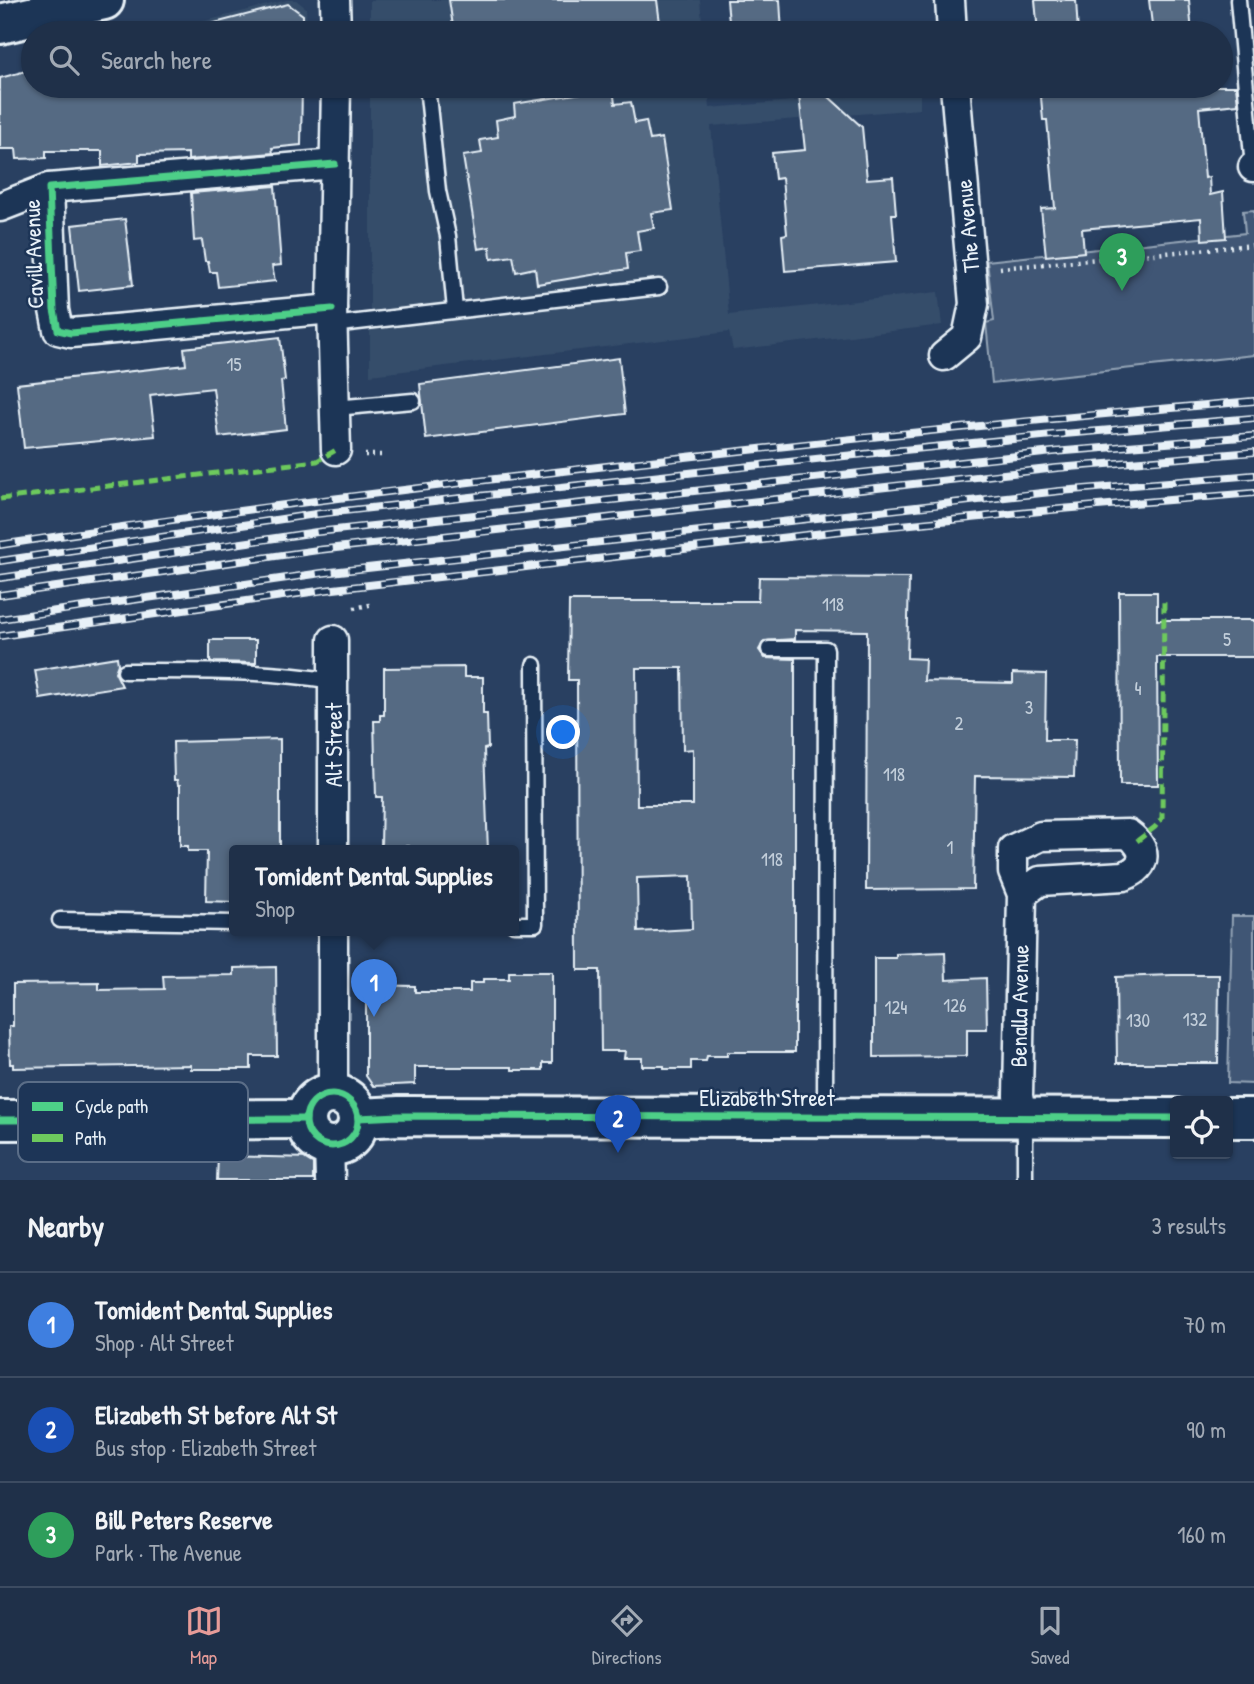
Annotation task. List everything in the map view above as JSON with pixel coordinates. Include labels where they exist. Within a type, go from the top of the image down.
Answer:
[{"type":"main road","points":[[0,24],[104,0]]},
{"type":"main road","name":"Elizabeth Street","points":[[248,1128],[331,1131],[399,1116],[1170,1118]]},
{"type":"main road","points":[[1233,1118],[1254,1118]]},
{"type":"main road","name":"Elizabeth Street","points":[[0,1120],[18,1121]]},
{"type":"street","points":[[335,0],[336,21]]},
{"type":"street","points":[[950,0],[951,21]]},
{"type":"street","points":[[336,98],[332,317],[336,450]]},
{"type":"street","name":"The Avenue","points":[[944,356],[967,337],[974,304],[956,98]]},
{"type":"street","name":"Cavill Avenue","points":[[332,317],[71,333],[58,330],[54,310],[49,188],[335,164]]},
{"type":"street","points":[[0,207],[49,188]]},
{"type":"street","name":"Alt Street","points":[[333,640],[333,845]]},
{"type":"street","name":"Benalla Avenue","points":[[1021,894],[1018,1096],[1022,1118]]},
{"type":"street","points":[[331,1131],[333,936]]},
{"type":"lane","points":[[1238,0],[1254,167]]},
{"type":"lane","points":[[428,98],[438,191],[448,236],[455,310]]},
{"type":"lane","points":[[332,317],[455,310],[659,287]]},
{"type":"lane","points":[[335,408],[413,401]]},
{"type":"lane","points":[[769,649],[826,649],[825,1116]]},
{"type":"lane","points":[[519,924],[536,924],[534,665]]},
{"type":"lane","points":[[125,671],[209,670],[295,674],[333,681]]},
{"type":"lane","points":[[60,920],[229,923]]},
{"type":"lane","points":[[1022,1118],[1025,1180]]},
{"type":"path","points":[[971,271],[1254,245]]},
{"type":"path","points":[[364,455],[381,455]]},
{"type":"path","points":[[354,608],[374,604]]},
{"type":"shaded area","points":[[287,0],[296,0],[306,8],[307,21],[206,21]]},
{"type":"shaded area","points":[[370,0],[700,0],[702,21],[370,21]]},
{"type":"shaded area","points":[[370,98],[709,98],[710,108],[827,98],[920,98],[920,109],[711,126],[729,315],[938,292],[942,325],[733,350],[729,332],[370,375]]},
{"type":"shaded area","points":[[1254,210],[1254,355],[992,383],[986,323],[994,321],[987,261],[1245,233],[1243,211]]},
{"type":"shaded area","points":[[1232,916],[1254,916],[1254,1084],[1228,1083]]},
{"type":"building","points":[[449,0],[657,0],[660,21],[452,21]]},
{"type":"building","points":[[727,0],[780,0],[781,21],[729,21]]},
{"type":"building","points":[[1035,0],[1076,0],[1077,21],[1037,21]]},
{"type":"building","points":[[1149,0],[1189,0],[1191,21],[1152,21]]},
{"type":"building","points":[[288,4],[303,15],[303,21],[222,21]]},
{"type":"building","points":[[21,72],[21,98],[302,98],[301,145],[272,148],[273,153],[188,160],[188,153],[139,154],[139,162],[102,166],[102,151],[46,151],[46,158],[17,159],[16,149],[0,149],[0,78]]},
{"type":"building","points":[[1233,86],[1236,86],[1238,104],[1199,108],[1205,178],[1209,177],[1210,195],[1223,192],[1226,238],[1202,240],[1201,218],[1082,229],[1084,252],[1046,256],[1041,209],[1055,208],[1047,120],[1043,120],[1041,98],[1233,98]]},
{"type":"building","points":[[551,98],[614,98],[615,104],[631,102],[635,123],[646,121],[650,140],[662,138],[673,210],[651,213],[654,228],[637,231],[640,251],[626,253],[628,269],[537,284],[535,268],[516,272],[513,256],[491,259],[490,247],[478,249],[463,156],[482,153],[480,140],[498,137],[496,120],[515,116],[514,104]]},
{"type":"building","points":[[799,98],[830,98],[862,127],[867,179],[893,177],[896,214],[892,214],[896,262],[785,271],[782,235],[787,234],[782,178],[775,179],[772,153],[805,150]]},
{"type":"building","points":[[275,186],[281,265],[272,266],[275,281],[218,287],[216,272],[210,272],[208,261],[205,261],[202,240],[194,241],[191,193]]},
{"type":"building","points":[[125,219],[133,285],[79,291],[72,225]]},
{"type":"building","points":[[280,337],[285,380],[281,381],[286,429],[219,437],[213,388],[150,395],[155,436],[24,448],[17,384],[186,365],[184,348]]},
{"type":"building","points":[[619,358],[625,414],[426,439],[420,384]]},
{"type":"building","points":[[759,577],[909,578],[907,658],[925,659],[924,681],[1013,683],[1013,673],[1046,674],[1045,740],[1075,740],[1074,777],[975,776],[973,889],[866,890],[867,631],[795,630],[795,639],[764,641],[759,650],[765,658],[795,659],[795,1052],[727,1052],[727,1056],[707,1056],[706,1061],[691,1061],[691,1069],[642,1066],[642,1058],[624,1058],[625,1051],[601,1051],[600,970],[578,970],[577,680],[568,680],[569,601],[758,601]],"holes":[[[636,668],[682,668],[683,750],[693,749],[693,805],[637,805]],[[691,876],[692,929],[638,932],[637,878]]]},
{"type":"building","points":[[1119,592],[1157,592],[1157,620],[1254,620],[1254,657],[1157,657],[1158,785],[1120,785]]},
{"type":"building","points":[[210,640],[256,640],[256,663],[210,662]]},
{"type":"building","points":[[117,657],[115,672],[122,686],[40,699],[35,670]]},
{"type":"building","points":[[464,667],[464,677],[483,677],[483,714],[487,714],[488,748],[484,749],[488,845],[381,845],[382,797],[376,797],[374,721],[380,721],[380,715],[384,715],[384,668]]},
{"type":"building","points":[[280,739],[280,845],[229,845],[229,902],[206,901],[207,851],[188,851],[188,846],[180,846],[180,785],[174,780],[173,742]]},
{"type":"building","points":[[945,952],[946,980],[986,978],[987,1029],[967,1029],[967,1056],[874,1057],[874,958],[896,958],[896,954]]},
{"type":"building","points":[[276,967],[277,1056],[251,1056],[251,1069],[191,1069],[191,1065],[13,1068],[13,1064],[10,1064],[9,1026],[13,1026],[13,984],[99,983],[99,990],[164,989],[163,976],[234,975],[234,968]]},
{"type":"building","points":[[509,972],[552,972],[552,1063],[543,1063],[543,1070],[512,1070],[512,1067],[415,1067],[415,1084],[373,1086],[366,1076],[366,985],[415,986],[415,992],[470,992],[470,983],[483,983],[483,979],[509,979]]},
{"type":"building","points":[[1219,975],[1218,1063],[1117,1063],[1116,977]]},
{"type":"building","points":[[248,1157],[313,1158],[313,1180],[217,1180],[218,1162],[248,1162]]},
{"type":"railway","points":[[0,545],[299,503],[598,467],[926,431],[1254,401]]},
{"type":"railway","points":[[0,561],[316,514],[825,458],[1254,418]]},
{"type":"railway","points":[[0,578],[317,532],[1053,452],[1254,436]]},
{"type":"railway","points":[[0,595],[318,550],[1057,468],[1254,452]]},
{"type":"railway","points":[[0,619],[322,573],[1060,491],[1254,475]]},
{"type":"railway","points":[[0,636],[325,590],[832,532],[1254,493]]},
{"type":"marked path","points":[[0,499],[317,461],[336,450]]},
{"type":"marked path","points":[[1137,841],[1162,818],[1164,600]]},
{"type":"cycle path","points":[[332,309],[71,333],[58,330],[54,310],[49,188],[335,164]]},
{"type":"cycle path","points":[[332,1094],[342,1096],[350,1102],[356,1110],[358,1120],[356,1130],[350,1138],[342,1144],[332,1146],[322,1144],[314,1138],[308,1130],[306,1120],[308,1110],[314,1102],[322,1096],[332,1094]]},
{"type":"cycle path","points":[[358,1118],[1170,1118]]},
{"type":"cycle path","points":[[248,1119],[306,1119]]},
{"type":"cycle path","points":[[0,1120],[18,1120]]},
{"type":"place","name":"Bill Peters Reserve","points":[[1122,291]]},
{"type":"place","name":"Tomident Dental Supplies","points":[[374,1017]]},
{"type":"place","name":"Elizabeth St before Alt St","points":[[618,1153]]}]
